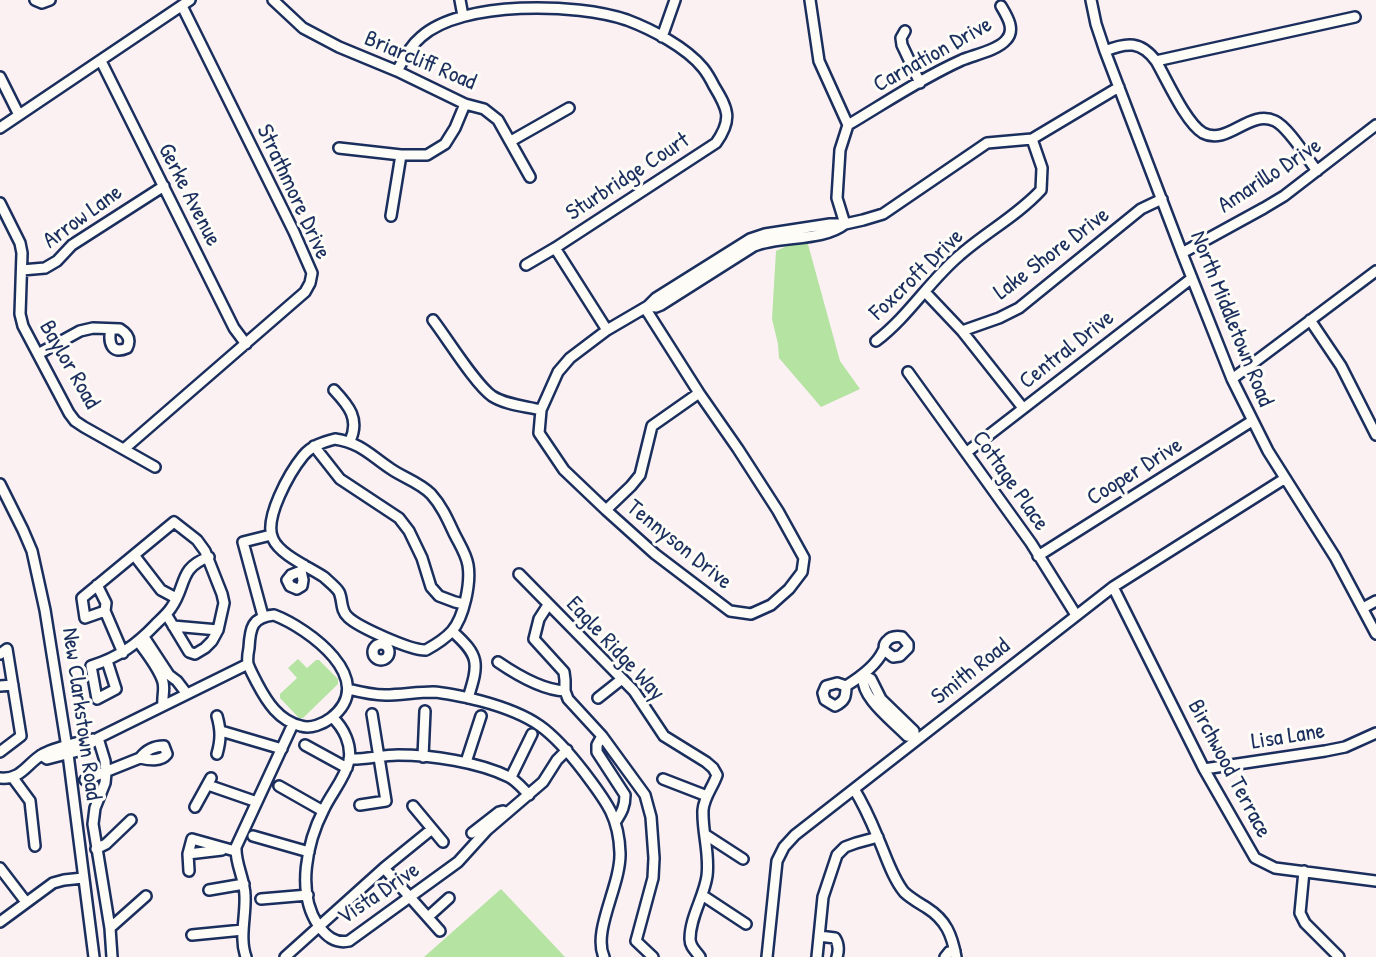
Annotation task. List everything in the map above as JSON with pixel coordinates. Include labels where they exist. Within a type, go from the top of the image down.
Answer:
[{"type":"street","points":[[36,0],[42,3],[50,0]]},
{"type":"street","name":"Briarcliff Road","points":[[273,0],[303,28],[339,47],[465,104],[484,109],[498,120],[530,177]]},
{"type":"street","points":[[460,0],[463,16]]},
{"type":"street","points":[[397,71],[408,51],[421,36],[437,26],[463,16],[554,5],[627,20],[662,37],[675,0]]},
{"type":"street","points":[[810,0],[818,61],[848,125],[840,150],[837,198],[845,224]]},
{"type":"street","name":"North Middletown Road","points":[[1091,0],[1105,51],[1232,379],[1284,479],[1335,557],[1376,635]]},
{"type":"street","points":[[0,128],[186,3]]},
{"type":"street","name":"Strathmore Drive","points":[[124,449],[306,292],[312,273],[186,3]]},
{"type":"street","name":"Carnation Drive","points":[[848,125],[960,61],[1006,41],[1010,25],[1001,6]]},
{"type":"street","points":[[1156,61],[1354,17]]},
{"type":"street","points":[[905,31],[901,38],[902,45],[920,83]]},
{"type":"street","name":"Sturbridge Court","points":[[526,265],[716,143],[725,131],[726,105],[703,67],[686,51],[662,37]]},
{"type":"street","points":[[1105,51],[1132,45],[1150,53],[1192,124],[1210,136],[1219,136],[1252,120],[1265,118],[1276,121],[1317,171]]},
{"type":"street","name":"Gerke Avenue","points":[[101,61],[234,328],[246,344]]},
{"type":"street","points":[[0,77],[19,115]]},
{"type":"street","points":[[433,320],[476,379],[492,395],[513,404],[541,410],[558,372],[570,358],[607,330],[647,307],[661,305],[754,246],[830,232],[845,224],[883,214],[987,143],[1032,139],[1119,87]]},
{"type":"street","points":[[339,148],[427,155],[445,144],[465,104]]},
{"type":"street","points":[[511,141],[569,108]]},
{"type":"street","name":"Amarillo Drive","points":[[1182,253],[1284,196],[1376,125]]},
{"type":"street","name":"Foxcroft Drive","points":[[876,341],[900,321],[939,275],[961,254],[1030,202],[1041,190],[1042,168],[1032,139]]},
{"type":"street","points":[[391,216],[401,155]]},
{"type":"street","name":"Arrow Lane","points":[[22,270],[45,268],[57,261],[72,245],[164,186]]},
{"type":"street","name":"Lake Shore Drive","points":[[961,331],[1019,308],[1142,209],[1162,199]]},
{"type":"street","name":"Baylor Road","points":[[0,202],[20,243],[20,314],[23,326],[75,421],[155,467]]},
{"type":"street","points":[[555,248],[607,330]]},
{"type":"street","points":[[1232,379],[1376,272]]},
{"type":"street","name":"Central Drive","points":[[967,452],[1192,278]]},
{"type":"street","points":[[925,292],[961,331],[1023,408]]},
{"type":"street","name":"Tennyson Drive","points":[[541,410],[539,433],[564,470],[655,555],[730,611],[751,614],[771,605],[789,589],[802,572],[804,558],[778,511],[699,393],[647,307]]},
{"type":"street","points":[[1310,320],[1341,366],[1376,435]]},
{"type":"street","points":[[38,354],[80,331],[93,328],[111,329]]},
{"type":"street","name":"Cottage Place","points":[[908,372],[967,452],[1076,615]]},
{"type":"street","points":[[334,390],[349,408],[354,420],[354,432],[350,441]]},
{"type":"street","points":[[606,510],[640,475],[652,426],[699,393]]},
{"type":"street","name":"Cooper Drive","points":[[1038,556],[1252,421]]},
{"type":"street","points":[[335,439],[350,441],[393,470],[416,481],[432,495],[466,557],[469,579],[461,616],[452,631],[426,650],[385,641],[348,618],[343,610],[339,592],[326,579],[303,568],[275,545],[271,536],[270,529],[281,492],[303,455],[323,442],[335,439]]},
{"type":"street","points":[[314,446],[340,479],[399,518],[409,531],[422,558],[431,587],[439,596],[464,604]]},
{"type":"street","name":"Smith Road","points":[[767,957],[777,861],[784,847],[795,835],[915,738],[1113,587],[1284,479]]},
{"type":"street","name":"New Clarkstown Road","points":[[0,484],[32,551],[50,636],[68,750],[94,957]]},
{"type":"street","points":[[105,611],[85,618],[82,598],[174,522],[197,540],[209,557],[224,603],[218,630],[212,641],[195,654],[188,652],[166,614]]},
{"type":"street","points":[[263,616],[243,542],[271,536]]},
{"type":"street","points":[[134,555],[161,590],[176,598]]},
{"type":"street","points":[[107,661],[141,639],[166,614],[172,607],[187,570],[196,561],[209,557]]},
{"type":"street","points":[[519,574],[548,605]]},
{"type":"street","points":[[97,585],[123,653]]},
{"type":"street","name":"Birchwood Terrace","points":[[1113,587],[1204,769],[1255,858],[1275,868],[1376,881]]},
{"type":"street","points":[[1363,608],[1376,601]]},
{"type":"street","name":"Eagle Ridge Way","points":[[653,957],[636,941],[653,878],[654,858],[649,806],[645,795],[602,736],[568,699],[564,672],[534,639],[539,619],[548,605],[634,691],[664,736],[706,762],[717,775],[703,811],[709,861],[707,879],[690,937],[690,944],[700,957]]},
{"type":"street","points":[[274,615],[299,626],[333,657],[344,672],[348,689],[344,703],[332,717],[316,726],[293,724],[273,708],[264,695],[248,664],[250,634],[254,623],[263,616],[274,615]]},
{"type":"street","points":[[173,626],[218,630]]},
{"type":"street","points":[[452,631],[465,642],[476,664],[468,698]]},
{"type":"street","points":[[141,639],[187,694]]},
{"type":"street","points":[[141,639],[162,679],[163,705]]},
{"type":"street","points":[[0,654],[7,649],[21,736],[0,752]]},
{"type":"street","points":[[846,686],[863,675],[884,650]]},
{"type":"street","points":[[498,662],[546,688],[565,691]]},
{"type":"street","points":[[0,778],[13,778],[41,755],[68,750],[98,738],[248,664]]},
{"type":"street","points":[[863,675],[871,679],[881,699],[897,720],[914,731],[915,738]]},
{"type":"street","points":[[598,698],[622,678]]},
{"type":"street","points":[[0,686],[13,685]]},
{"type":"street","points":[[348,689],[380,695],[430,692],[501,706],[538,724],[567,750],[609,806],[620,838],[619,874],[600,939],[604,957]]},
{"type":"street","points":[[423,757],[425,711]]},
{"type":"street","points":[[360,805],[386,801],[372,714]]},
{"type":"street","points":[[218,716],[221,732],[218,754]]},
{"type":"street","points":[[466,762],[481,716]]},
{"type":"street","points":[[332,717],[339,723],[349,746],[348,764]]},
{"type":"street","points":[[246,957],[243,930],[246,897],[231,850],[257,802],[293,724]]},
{"type":"street","points":[[221,732],[282,749]]},
{"type":"street","name":"Lisa Lane","points":[[1204,769],[1345,747],[1376,733]]},
{"type":"street","points":[[510,778],[532,734]]},
{"type":"street","points":[[602,736],[597,752],[625,795],[622,812],[616,821]]},
{"type":"street","points":[[98,738],[106,773],[93,824],[110,928],[112,957]]},
{"type":"street","points":[[305,745],[348,764],[378,756],[399,755],[466,762],[510,778],[529,795]]},
{"type":"street","name":"Vista Drive","points":[[348,764],[314,832],[306,875],[313,916],[333,940],[343,943],[349,942],[458,862],[487,830],[542,782],[567,750]]},
{"type":"street","points":[[85,780],[140,758]]},
{"type":"street","points":[[13,778],[30,801],[35,846]]},
{"type":"street","points":[[663,779],[707,796]]},
{"type":"street","points":[[195,807],[209,782],[257,802]]},
{"type":"street","points":[[279,786],[323,811]]},
{"type":"street","points":[[854,789],[866,808],[900,885],[907,895],[943,921],[950,933],[956,954]]},
{"type":"street","points":[[413,806],[443,842]]},
{"type":"street","points":[[472,834],[499,812],[507,814]]},
{"type":"street","points":[[96,849],[106,844],[131,820]]},
{"type":"street","points":[[285,957],[384,867],[432,829]]},
{"type":"street","points":[[706,835],[743,859]]},
{"type":"street","points":[[253,836],[309,852]]},
{"type":"street","points":[[817,957],[822,897],[837,855],[856,842],[878,838]]},
{"type":"street","points":[[189,871],[188,854],[192,839],[231,850]]},
{"type":"street","points":[[188,854],[231,850]]},
{"type":"street","points":[[384,867],[440,931]]},
{"type":"street","points":[[0,868],[26,902]]},
{"type":"street","points":[[1304,871],[1300,912],[1305,923],[1339,957]]},
{"type":"street","points":[[0,922],[53,883],[83,878]]},
{"type":"street","points":[[209,890],[244,884]]},
{"type":"street","points":[[261,899],[308,895]]},
{"type":"street","points":[[702,895],[746,924]]},
{"type":"street","points":[[110,928],[146,896]]},
{"type":"street","points":[[428,917],[449,898]]},
{"type":"street","points":[[192,935],[243,930]]},
{"type":"street","points":[[819,936],[835,938],[839,952],[837,957]]},
{"type":"street","points":[[945,957],[949,952],[956,954]]},
{"type":"green space","points":[[806,237],[840,361],[860,389],[821,407],[779,358],[772,319],[776,251]]},
{"type":"green space","points":[[298,659],[307,668],[319,660],[338,679],[338,684],[303,718],[299,718],[280,698],[280,694],[297,678],[288,668]]},
{"type":"green space","points":[[501,889],[565,957],[424,957]]}]
